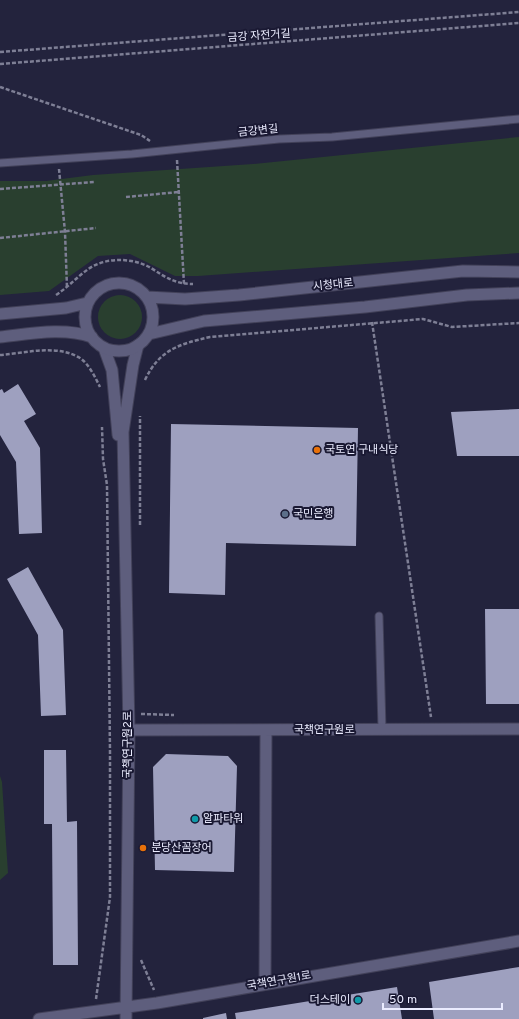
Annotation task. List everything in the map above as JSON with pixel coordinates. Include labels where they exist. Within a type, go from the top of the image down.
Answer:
[{"type":"street","name":"시청대로","points":[[147,297],[185,299],[239,296],[463,271],[519,272]]},
{"type":"street","points":[[117,282],[128,284],[139,289],[147,297],[153,316],[152,325],[149,334],[138,345],[131,349],[119,351],[104,348],[97,344],[85,324],[87,303],[95,292],[105,285],[117,282]]},
{"type":"street","points":[[149,334],[204,321],[365,307],[467,296],[519,294]]},
{"type":"street","points":[[0,314],[66,308],[87,303]]},
{"type":"street","points":[[0,337],[62,332],[81,333],[92,337]]},
{"type":"street","points":[[124,471],[123,432],[133,365],[138,345]]},
{"type":"street","points":[[104,348],[112,370],[118,435],[124,471]]},
{"type":"street","name":"국책연구원2로","points":[[124,471],[134,730],[126,1019]]},
{"type":"street","name":"국책연구원로","points":[[134,730],[519,728]]},
{"type":"street","points":[[265,984],[266,730]]},
{"type":"street","name":"국책연구원1로","points":[[39,1019],[96,1010],[157,1003],[519,941]]},
{"type":"lane","name":"금강변길","points":[[0,163],[166,151],[279,139],[332,137],[519,119]]},
{"type":"lane","points":[[379,616],[382,729]]},
{"type":"path","points":[[0,52],[519,12]]},
{"type":"path","name":"금강 자전거길","points":[[0,64],[519,23]]},
{"type":"path","points":[[0,87],[141,135],[166,151]]},
{"type":"path","points":[[176,150],[184,284]]},
{"type":"path","points":[[58,159],[65,232],[67,288]]},
{"type":"path","points":[[0,189],[94,182]]},
{"type":"path","points":[[126,197],[179,192]]},
{"type":"path","points":[[0,238],[96,228]]},
{"type":"path","points":[[52,297],[67,288],[88,270],[102,263],[118,260],[134,261],[143,264],[164,277],[184,284],[200,283]]},
{"type":"path","points":[[143,384],[152,365],[167,351],[186,342],[210,337],[372,322],[423,319],[452,327],[519,323]]},
{"type":"path","points":[[372,322],[431,720]]},
{"type":"path","points":[[0,355],[58,350],[81,359],[93,373],[103,393]]},
{"type":"path","points":[[140,412],[140,527]]},
{"type":"path","points":[[96,1010],[110,889],[107,485],[102,459],[102,423]]},
{"type":"path","points":[[134,730],[140,706]]},
{"type":"path","points":[[141,954],[141,962],[153,983],[157,1003]]},
{"type":"green space","points":[[519,137],[519,253],[198,276],[175,276],[130,254],[98,256],[49,291],[0,295],[0,181],[46,181],[93,175],[253,164]]},
{"type":"green space","points":[[120,295],[132,299],[138,305],[142,317],[138,329],[132,335],[120,339],[108,335],[102,329],[98,317],[102,305],[108,299]]},
{"type":"green space","points":[[0,776],[2,782],[8,873],[0,880]]},
{"type":"building","points":[[18,384],[36,414],[24,421],[40,448],[42,533],[19,534],[16,462],[0,435],[0,390],[2,389],[4,393]]},
{"type":"building","points":[[519,409],[519,456],[457,456],[451,412]]},
{"type":"building","points":[[171,424],[358,428],[356,546],[226,543],[225,595],[169,593]]},
{"type":"building","points":[[28,567],[63,630],[66,715],[41,716],[38,635],[7,579]]},
{"type":"building","points":[[485,609],[519,609],[519,704],[486,704]]},
{"type":"building","points":[[44,750],[66,750],[67,822],[77,821],[78,965],[53,965],[52,824],[44,824]]},
{"type":"building","name":"알파타워","points":[[166,754],[228,756],[237,766],[234,872],[155,870],[153,767]]},
{"type":"building","points":[[519,967],[519,1019],[434,1019],[429,982]]},
{"type":"building","name":"더스테이","points":[[397,987],[402,1019],[236,1019],[235,1013]]},
{"type":"building","points":[[226,1013],[227,1019],[203,1019],[203,1018]]},
{"type":"place","name":"국토연 구내식당","points":[[317,450]]},
{"type":"place","name":"국민은행","points":[[285,514]]},
{"type":"place","name":"알파타워","points":[[195,819]]},
{"type":"place","name":"분당산꼼장어","points":[[143,848]]},
{"type":"place","name":"더스테이","points":[[358,1000]]}]
